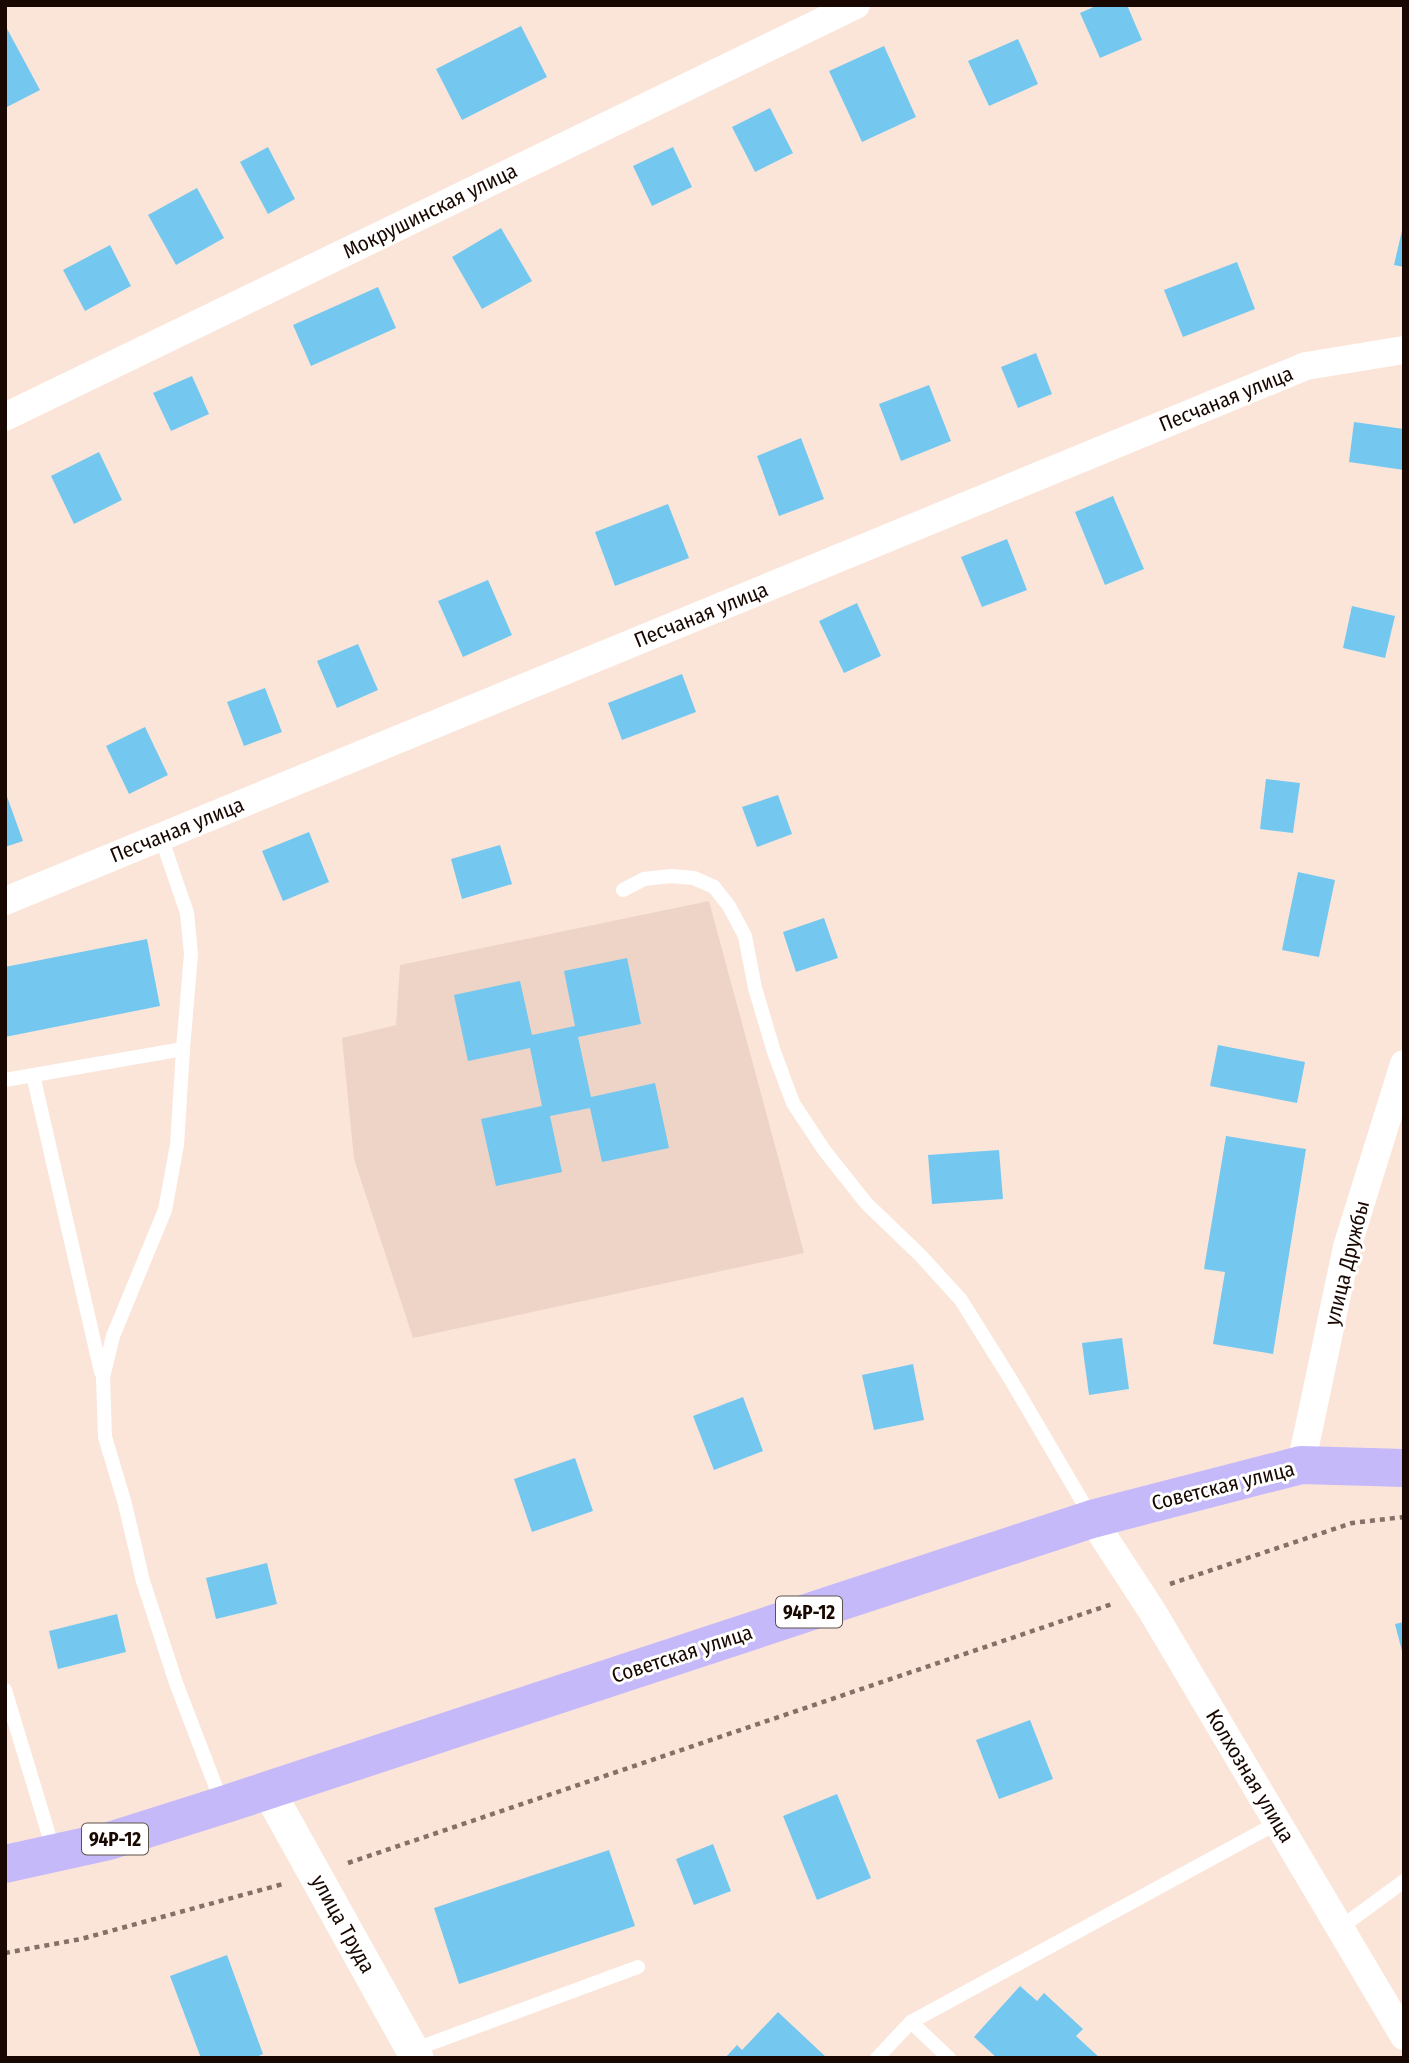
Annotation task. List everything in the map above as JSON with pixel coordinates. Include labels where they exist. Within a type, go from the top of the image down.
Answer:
[{"type":"main road","name":"Советская улица","points":[[5,1864],[109,1841],[1092,1519],[1301,1465],[1404,1468]]},
{"type":"street","name":"Мокрушинская улица","points":[[5,417],[856,5]]},
{"type":"street","name":"Песчаная улица","points":[[5,901],[1306,366],[1404,350]]},
{"type":"street","name":"улица Дружбы","points":[[1301,1465],[1347,1247],[1404,1064]]},
{"type":"street","name":"Колхозная улица","points":[[1092,1519],[1141,1594],[1404,2036]]},
{"type":"street","name":"улица Труда","points":[[268,1790],[415,2054]]},
{"type":"lane","points":[[103,1377],[113,1336],[165,1210],[177,1145],[191,954],[187,913],[161,837]]},
{"type":"lane","points":[[623,890],[644,879],[671,876],[694,878],[714,887],[729,906],[745,936],[755,988],[774,1052],[793,1102],[824,1150],[866,1203],[921,1256],[961,1300],[1092,1519]]},
{"type":"lane","points":[[5,1080],[183,1049]]},
{"type":"lane","points":[[33,1075],[103,1377],[105,1437],[125,1504],[143,1581],[176,1683],[223,1804]]},
{"type":"lane","points":[[5,1690],[55,1853]]},
{"type":"lane","points":[[877,2058],[911,2022],[1278,1823]]},
{"type":"lane","points":[[1340,1928],[1404,1881]]},
{"type":"lane","points":[[415,2054],[638,1967]]},
{"type":"lane","points":[[911,2022],[949,2058]]},
{"type":"path","points":[[5,1953],[81,1939],[315,1874],[1352,1523],[1404,1517]]},
{"type":"shaded area","points":[[709,901],[804,1253],[413,1338],[354,1159],[342,1038],[396,1025],[400,965]]},
{"type":"building","points":[[1098,5],[1127,5],[1142,40],[1100,58],[1080,13]]},
{"type":"building","points":[[5,25],[40,90],[5,108]]},
{"type":"building","points":[[521,26],[547,77],[462,120],[436,69]]},
{"type":"building","points":[[1018,39],[1038,84],[989,106],[968,61]]},
{"type":"building","points":[[884,46],[916,117],[862,142],[829,71]]},
{"type":"building","points":[[770,108],[793,153],[755,172],[732,127]]},
{"type":"building","points":[[268,147],[295,199],[268,214],[240,162]]},
{"type":"building","points":[[673,147],[692,187],[652,206],[633,166]]},
{"type":"building","points":[[197,188],[224,238],[176,265],[148,215]]},
{"type":"building","points":[[1404,226],[1404,267],[1394,265]]},
{"type":"building","points":[[501,228],[532,281],[482,309],[452,257]]},
{"type":"building","points":[[110,245],[131,286],[85,311],[63,270]]},
{"type":"building","points":[[1237,262],[1255,309],[1183,337],[1164,290]]},
{"type":"building","points":[[378,287],[396,328],[311,366],[293,325]]},
{"type":"building","points":[[1036,353],[1052,394],[1018,408],[1001,367]]},
{"type":"building","points":[[192,376],[209,414],[171,431],[153,393]]},
{"type":"building","points":[[929,385],[951,441],[901,461],[879,404]]},
{"type":"building","points":[[1354,422],[1404,429],[1404,470],[1349,462]]},
{"type":"building","points":[[801,438],[824,499],[779,516],[757,456]]},
{"type":"building","points":[[99,452],[122,500],[74,524],[51,476]]},
{"type":"building","points":[[1113,496],[1144,569],[1105,585],[1075,512]]},
{"type":"building","points":[[668,504],[689,558],[615,586],[595,532]]},
{"type":"building","points":[[1007,539],[1027,590],[982,607],[961,557]]},
{"type":"building","points":[[488,580],[512,635],[463,657],[438,601]]},
{"type":"building","points":[[857,603],[881,656],[844,673],[819,621]]},
{"type":"building","points":[[1352,606],[1395,616],[1385,658],[1343,648]]},
{"type":"building","points":[[358,644],[378,690],[337,708],[317,661]]},
{"type":"building","points":[[682,674],[696,712],[622,740],[608,703]]},
{"type":"building","points":[[265,688],[282,732],[244,746],[227,702]]},
{"type":"building","points":[[145,727],[168,775],[129,794],[106,746]]},
{"type":"building","points":[[1266,779],[1300,783],[1293,833],[1260,829]]},
{"type":"building","points":[[5,791],[23,841],[5,847]]},
{"type":"building","points":[[778,795],[792,834],[757,847],[742,807]]},
{"type":"building","points":[[309,832],[329,882],[283,901],[262,851]]},
{"type":"building","points":[[500,845],[512,884],[462,899],[451,859]]},
{"type":"building","points":[[1298,872],[1335,880],[1319,957],[1282,950]]},
{"type":"building","points":[[824,918],[838,958],[796,972],[783,932]]},
{"type":"building","points":[[147,939],[160,1006],[5,1037],[5,967]]},
{"type":"building","points":[[627,958],[641,1024],[578,1037],[591,1097],[655,1083],[669,1148],[602,1162],[590,1108],[550,1116],[562,1172],[496,1186],[481,1119],[542,1106],[530,1048],[468,1061],[454,995],[520,981],[532,1035],[575,1026],[564,971]]},
{"type":"building","points":[[1218,1045],[1305,1062],[1297,1103],[1210,1086]]},
{"type":"building","points":[[1226,1136],[1306,1149],[1273,1354],[1213,1344],[1225,1272],[1204,1269]]},
{"type":"building","points":[[999,1150],[1003,1199],[932,1204],[928,1155]]},
{"type":"building","points":[[1122,1338],[1129,1389],[1089,1395],[1082,1343]]},
{"type":"building","points":[[913,1364],[924,1420],[874,1430],[862,1375]]},
{"type":"building","points":[[743,1397],[763,1451],[714,1470],[693,1416]]},
{"type":"building","points":[[575,1458],[593,1511],[532,1532],[514,1479]]},
{"type":"building","points":[[267,1563],[277,1604],[216,1619],[206,1578]]},
{"type":"building","points":[[117,1614],[126,1652],[58,1669],[49,1631]]},
{"type":"building","points":[[1404,1622],[1404,1655],[1403,1655],[1395,1624]]},
{"type":"building","points":[[1030,1720],[1053,1779],[999,1799],[976,1740]]},
{"type":"building","points":[[837,1794],[871,1878],[817,1900],[783,1816]]},
{"type":"building","points":[[713,1844],[731,1891],[694,1905],[676,1859]]},
{"type":"building","points":[[609,1850],[635,1926],[459,1984],[434,1908]]},
{"type":"building","points":[[227,1955],[263,2054],[254,2058],[201,2058],[170,1976]]},
{"type":"building","points":[[1020,1986],[1037,2001],[1044,1993],[1083,2029],[1076,2036],[1100,2058],[997,2058],[974,2037]]},
{"type":"building","points":[[778,2012],[827,2058],[725,2058],[737,2045],[742,2050]]}]
